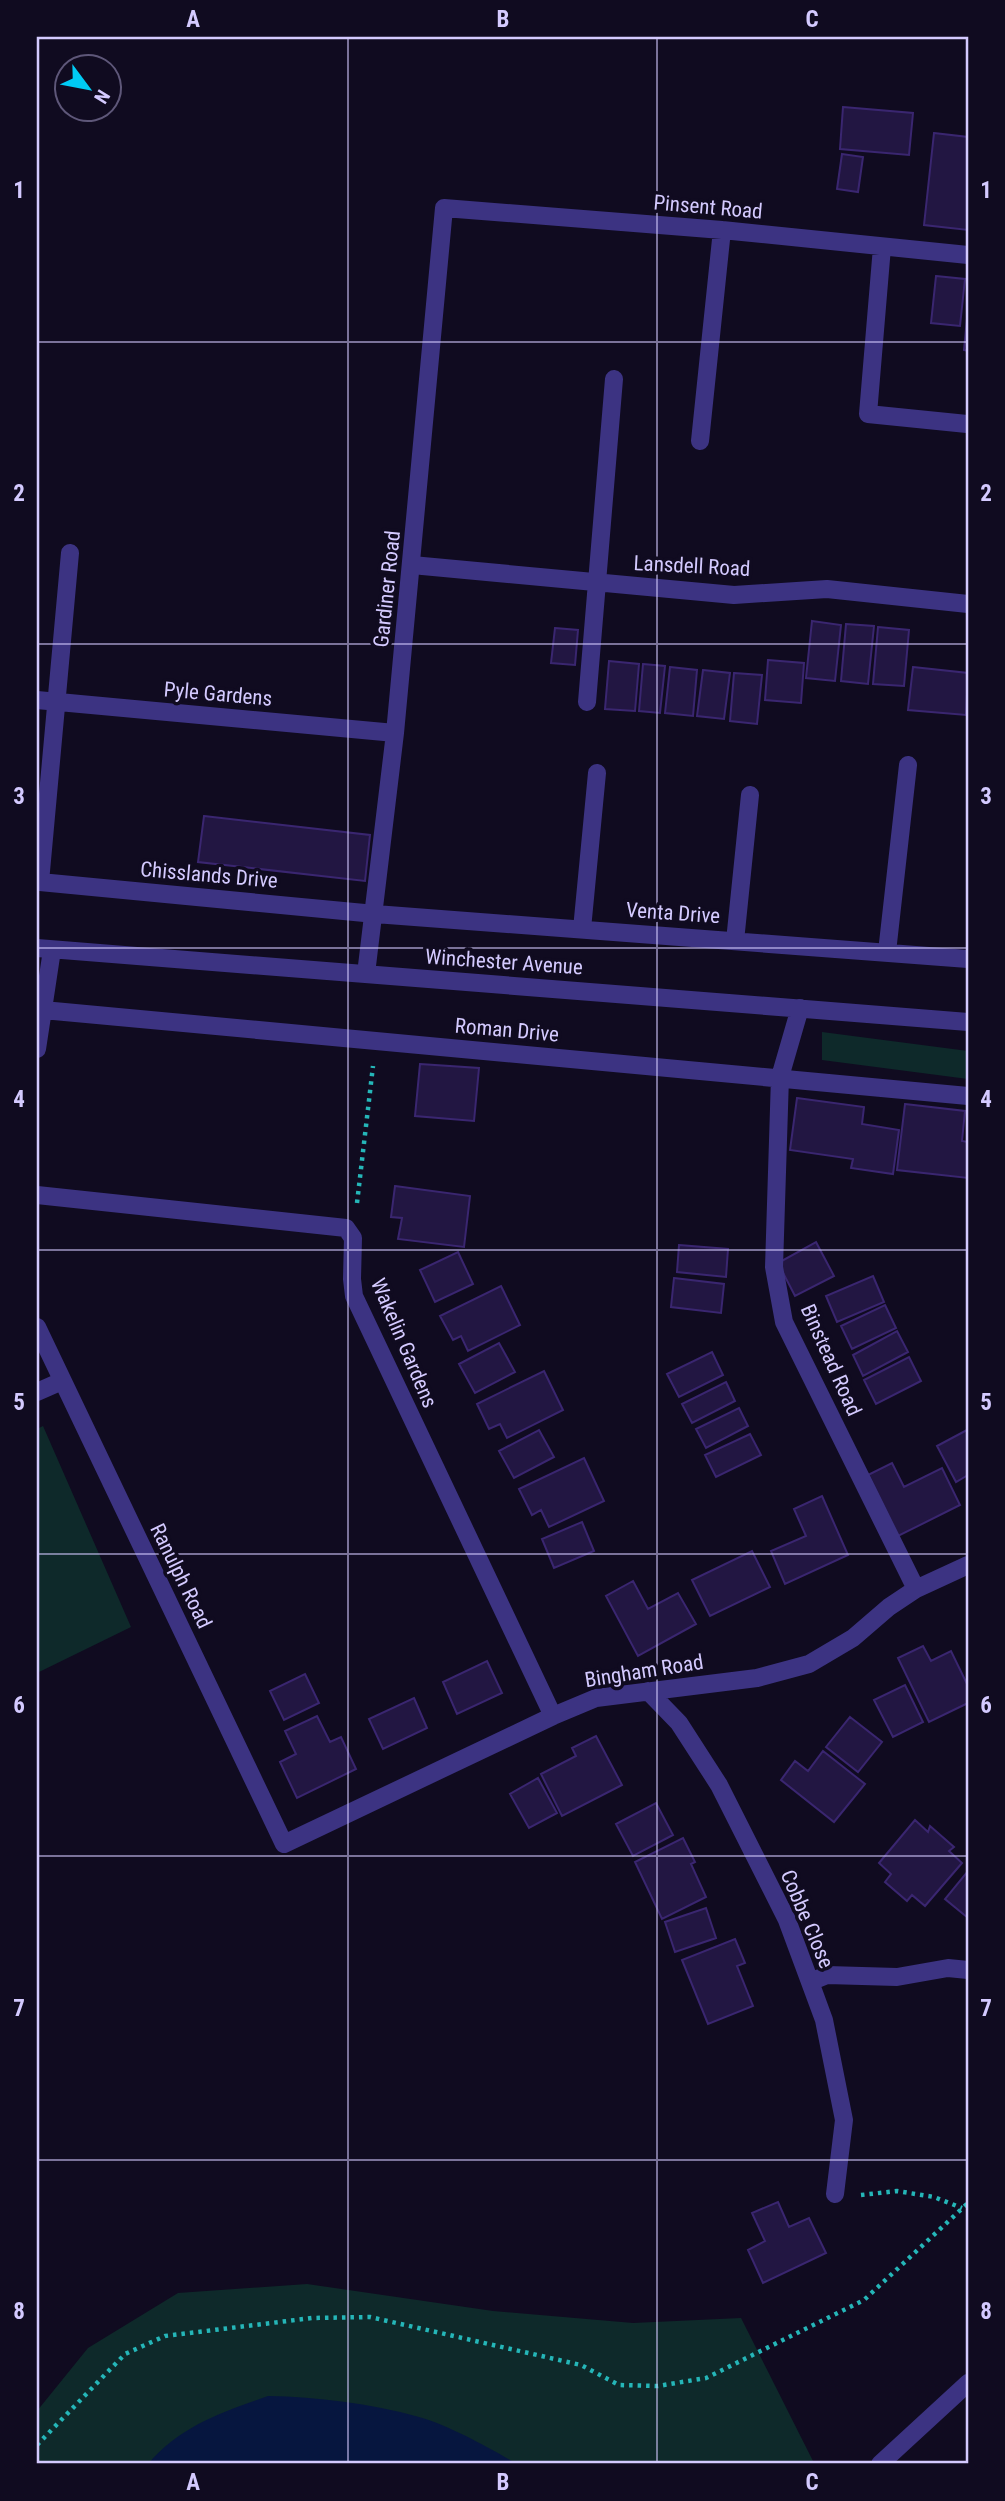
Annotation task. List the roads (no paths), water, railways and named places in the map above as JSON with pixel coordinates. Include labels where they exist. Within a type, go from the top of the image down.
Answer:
[{"type":"street","name":"Pinsent Road","points":[[444,208],[722,230],[968,255]]},
{"type":"street","name":"Gardiner Road","points":[[366,974],[395,733],[444,208]]},
{"type":"street","points":[[700,441],[722,230]]},
{"type":"street","points":[[882,247],[867,414],[967,424]]},
{"type":"street","points":[[587,702],[614,379]]},
{"type":"street","points":[[46,701],[70,553]]},
{"type":"street","name":"Lansdell Road","points":[[412,565],[734,595],[827,589],[968,604]]},
{"type":"street","name":"Pyle Gardens","points":[[46,701],[395,733]]},
{"type":"street","name":"Chisslands Drive","points":[[46,701],[40,882],[375,914]]},
{"type":"street","points":[[887,953],[908,765]]},
{"type":"street","points":[[582,929],[597,773]]},
{"type":"street","points":[[735,941],[750,795]]},
{"type":"street","name":"Venta Drive","points":[[375,914],[968,959]]},
{"type":"street","points":[[37,1049],[43,1010],[44,949]]},
{"type":"street","name":"Winchester Avenue","points":[[44,949],[968,1022]]},
{"type":"street","name":"Binstead Road","points":[[800,1008],[780,1077],[774,1267],[784,1322],[916,1589]]},
{"type":"street","name":"Roman Drive","points":[[43,1010],[968,1096]]},
{"type":"street","name":"Wakelin Gardens","points":[[37,1195],[345,1228],[353,1238],[354,1296],[552,1716]]},
{"type":"street","name":"Ranulph Road","points":[[37,1327],[284,1844]]},
{"type":"street","points":[[37,1392],[62,1381]]},
{"type":"street","name":"Bingham Road","points":[[284,1844],[552,1716],[596,1698],[757,1678],[808,1664],[853,1639],[916,1589],[968,1565]]},
{"type":"street","name":"Cobbe Close","points":[[648,1691],[679,1723],[719,1785],[787,1920],[824,2020],[844,2120],[835,2194]]},
{"type":"street","points":[[810,1982],[827,1975],[897,1977],[948,1968],[968,1970]]},
{"type":"street","points":[[880,2464],[968,2383]]},
{"type":"water","points":[[268,2396],[343,2402],[419,2417],[456,2431],[517,2464],[148,2464],[160,2451],[188,2430]]}]
